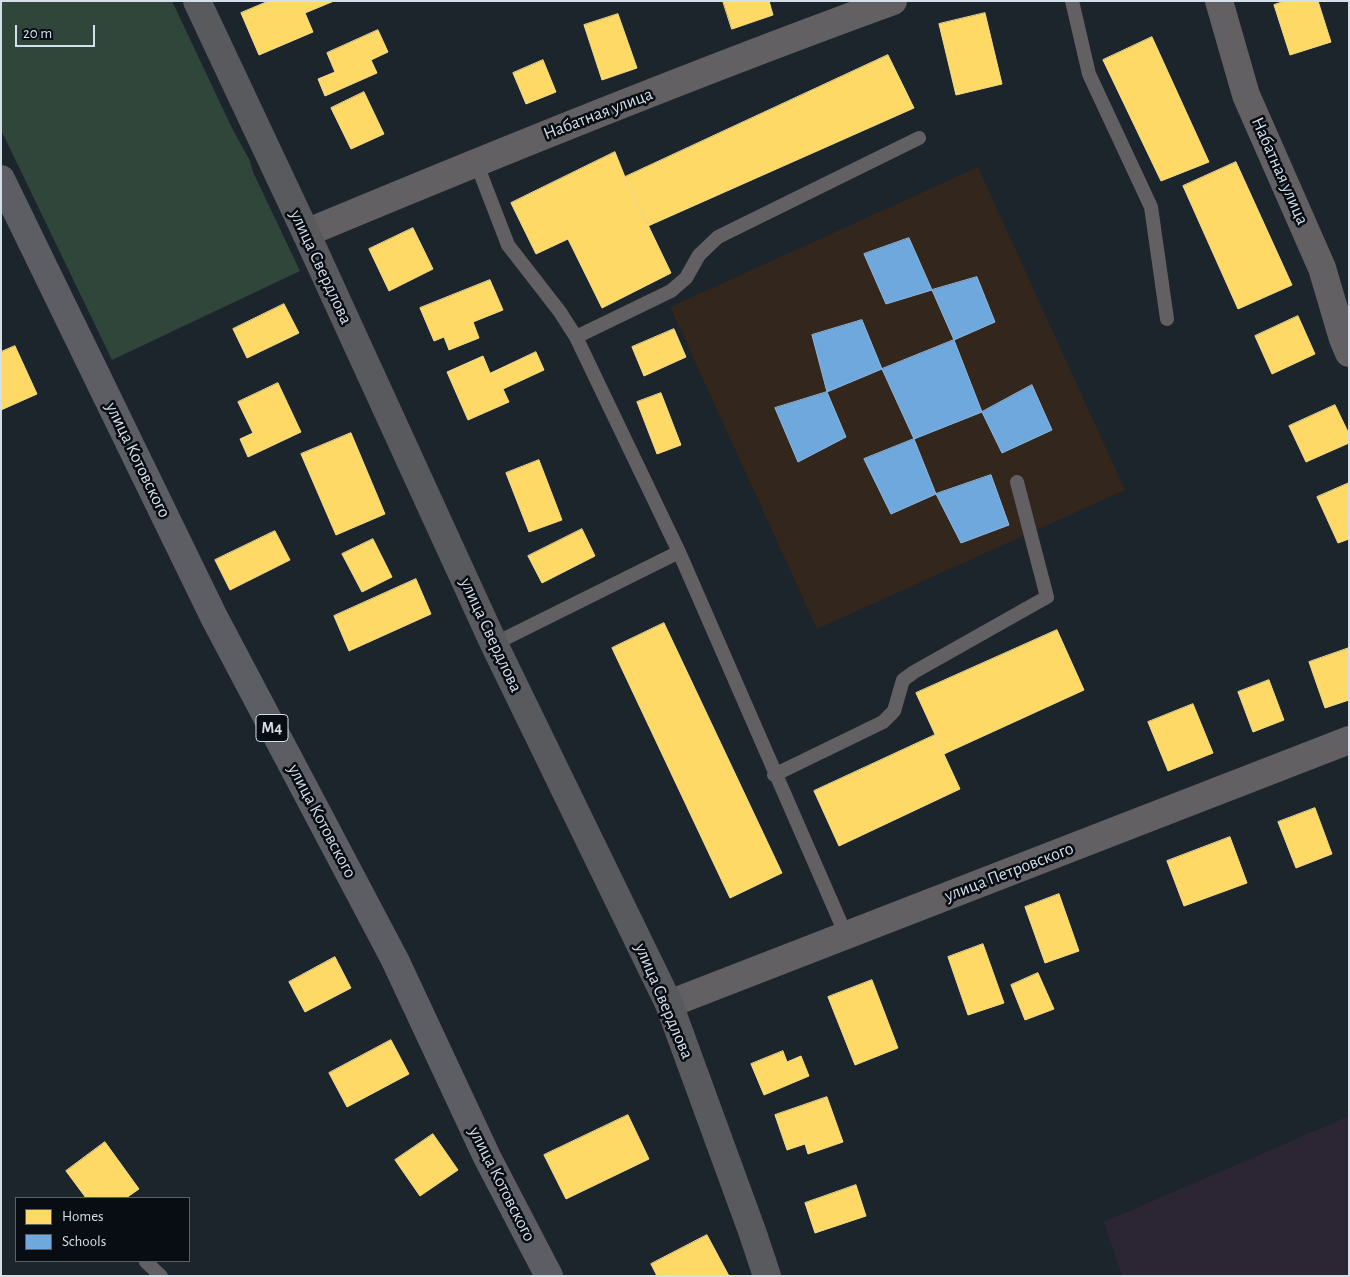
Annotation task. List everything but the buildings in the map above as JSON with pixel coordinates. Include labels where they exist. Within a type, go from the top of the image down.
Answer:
[{"type":"highway","name":"улица Котовского","points":[[1,179],[214,617],[395,960],[487,1157],[549,1276]]},
{"type":"street","name":"улица Свердлова","points":[[197,1],[306,232],[494,644],[669,1004],[767,1276]]},
{"type":"street","name":"Набатная улица","points":[[306,232],[476,162],[793,38],[893,1]]},
{"type":"street","name":"Набатная улица","points":[[1219,1],[1246,95],[1322,268],[1346,346]]},
{"type":"street","name":"улица Петровского","points":[[669,1004],[1349,740]]},
{"type":"lane","points":[[1072,1],[1089,74],[1150,207],[1166,319]]},
{"type":"lane","points":[[576,338],[671,291],[686,278],[699,255],[718,237],[919,138]]},
{"type":"lane","points":[[476,162],[508,245],[560,312],[576,338],[679,552],[774,775],[846,935]]},
{"type":"lane","points":[[774,775],[882,722],[894,711],[903,680],[908,676],[1047,597],[1017,482]]},
{"type":"lane","points":[[494,644],[679,552]]},
{"type":"lane","points":[[146,1262],[161,1276]]},
{"type":"shaded area","points":[[978,167],[1125,490],[817,629],[670,307]]},
{"type":"shaded area","points":[[1349,1116],[1349,1276],[1122,1276],[1104,1222]]},
{"type":"green space","points":[[1,1],[172,1],[232,128],[250,161],[253,172],[300,271],[112,360],[1,130]]}]
